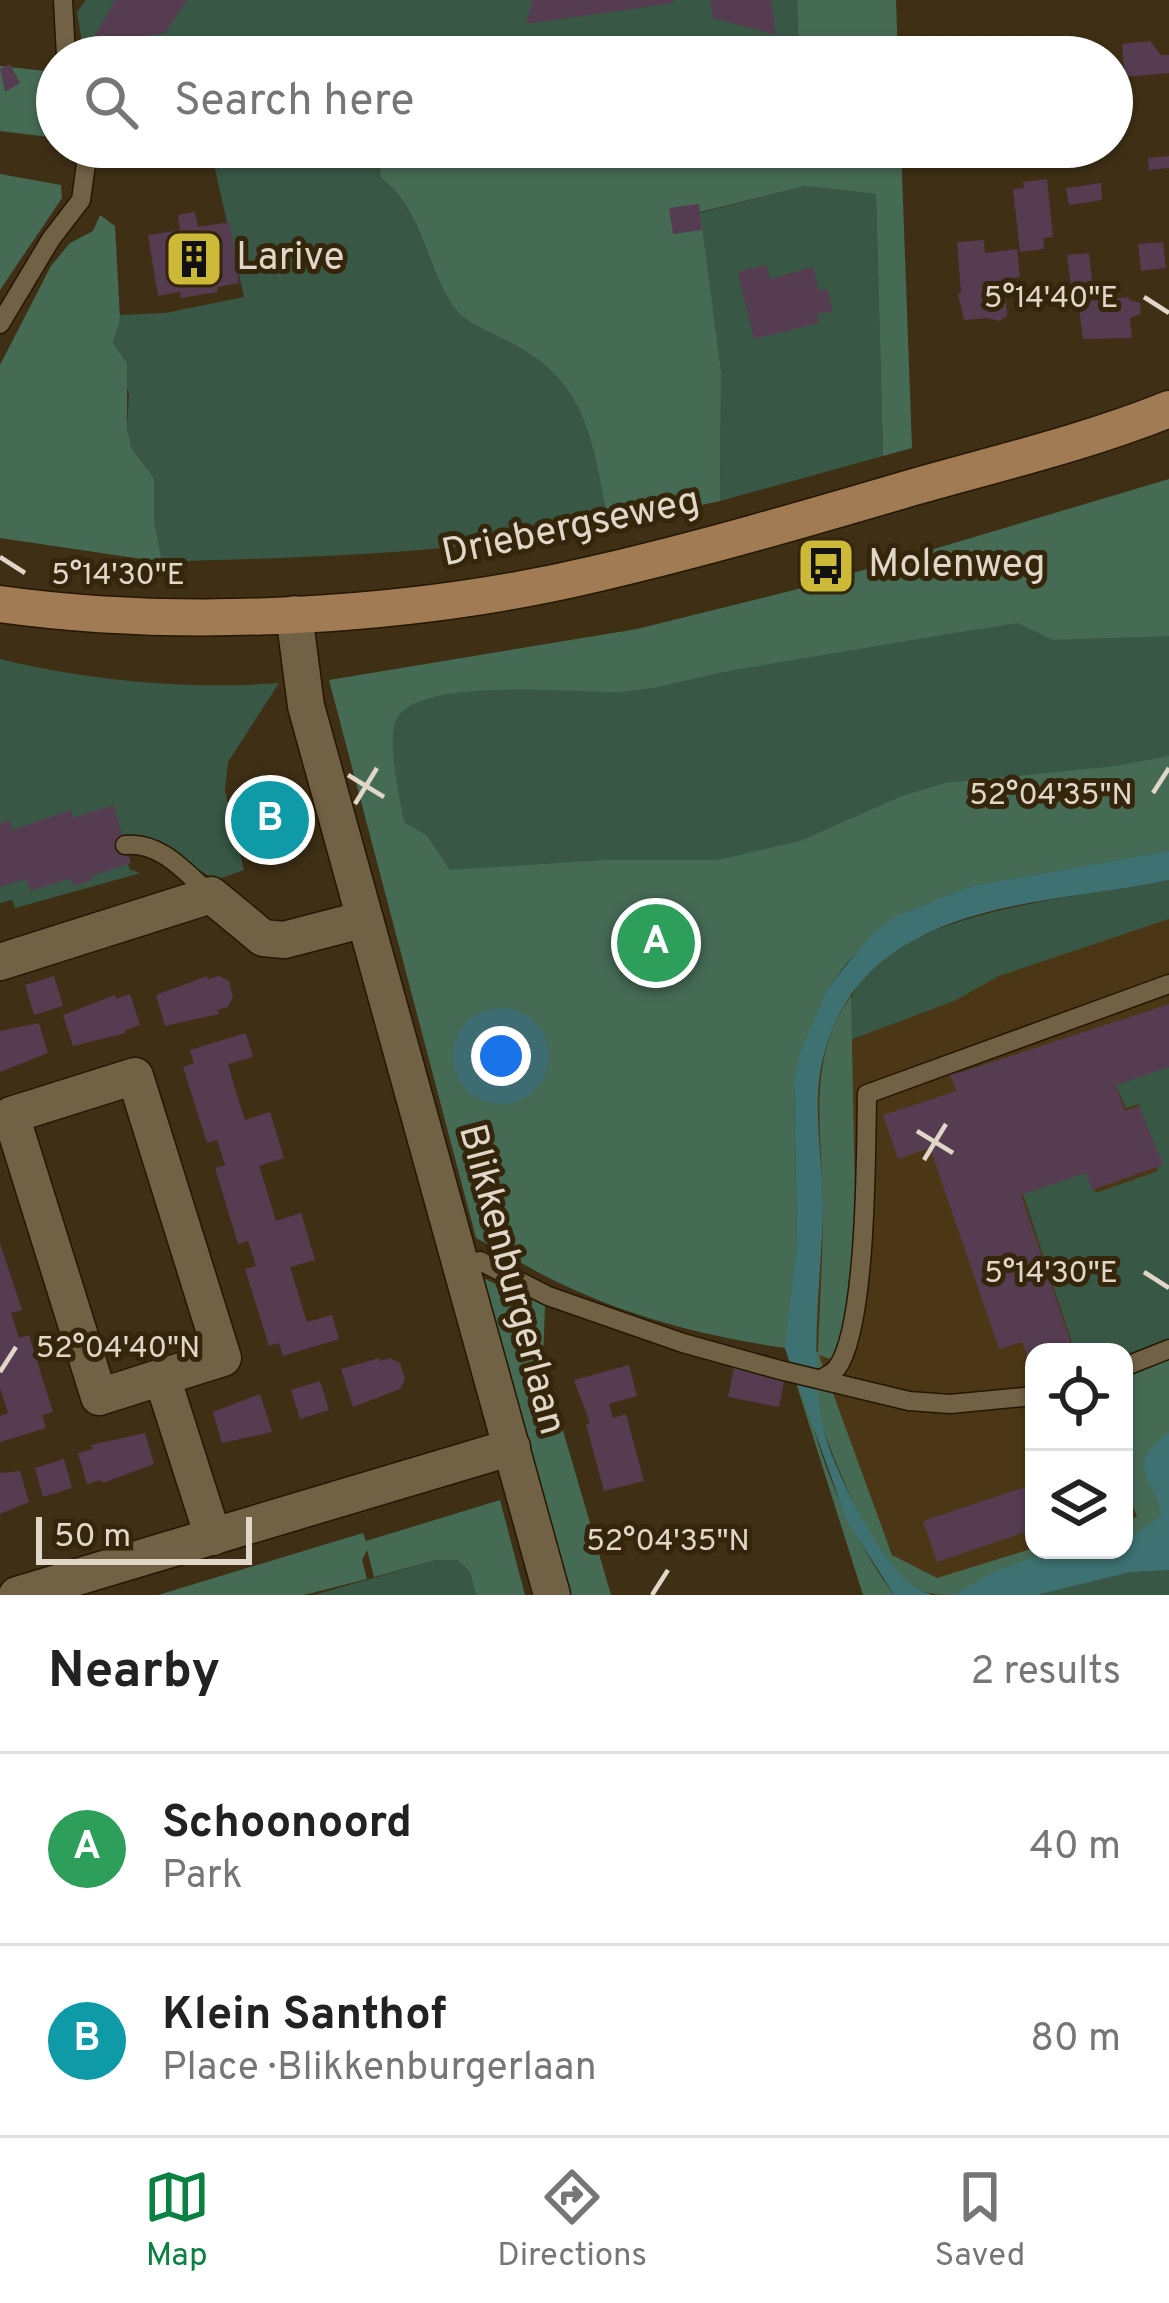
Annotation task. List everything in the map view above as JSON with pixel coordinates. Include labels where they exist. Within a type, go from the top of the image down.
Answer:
[{"type":"main road","name":"Driebergseweg","points":[[0,604],[218,617],[400,607],[595,574],[814,517],[1160,416]]},
{"type":"street","name":"Blikkenburgerlaan","points":[[294,614],[306,706],[552,1595]]},
{"type":"street","points":[[0,962],[211,896],[263,938],[284,940],[365,920]]},
{"type":"street","points":[[135,1076],[223,1358],[162,1377],[99,1396],[11,1115],[135,1076]]},
{"type":"street","points":[[162,1377],[213,1537]]},
{"type":"street","points":[[17,1595],[512,1447]]},
{"type":"lane","points":[[63,0],[65,36]]},
{"type":"lane","points":[[0,324],[51,239],[81,200],[85,168]]},
{"type":"lane","points":[[125,845],[160,851],[211,896]]},
{"type":"lane","points":[[831,1382],[852,1326],[864,1213],[867,1094],[1169,984]]},
{"type":"lane","points":[[464,1267],[480,1261],[548,1296],[683,1343],[909,1401],[950,1404],[1025,1397]]},
{"type":"lane","points":[[1133,1363],[1169,1349]]},
{"type":"shaded area","points":[[1169,861],[1169,1544],[1133,1556],[1133,1343],[1025,1343],[1025,1559],[1124,1559],[1016,1595],[914,1595],[803,1376],[807,1077],[850,974]]},
{"type":"green space","points":[[86,0],[797,0],[798,36],[81,36],[77,12]]},
{"type":"green space","points":[[797,0],[896,0],[897,36],[798,36]]},
{"type":"green space","points":[[0,66],[36,70],[36,135],[0,131]]},
{"type":"green space","points":[[215,168],[380,168],[381,178],[415,223],[458,312],[540,361],[574,400],[592,445],[609,525],[442,548],[162,562],[154,519],[154,478],[132,449],[127,428],[129,394],[113,343],[119,315],[165,313],[244,297]]},
{"type":"green space","points":[[380,168],[902,168],[912,448],[883,456],[876,194],[805,186],[700,212],[721,371],[720,501],[609,525],[592,445],[574,400],[540,361],[458,312],[406,207],[381,178]]},
{"type":"green space","points":[[0,174],[61,185],[62,198],[0,290]]},
{"type":"green space","points":[[805,186],[876,194],[883,456],[720,501],[721,371],[699,213]]},
{"type":"green space","points":[[100,215],[115,226],[120,318],[113,343],[127,364],[127,428],[132,449],[154,478],[154,519],[162,562],[0,538],[0,365],[51,266],[70,243],[93,231]]},
{"type":"green space","points":[[1169,479],[1169,636],[1053,640],[1018,623],[629,691],[468,691],[415,703],[399,715],[393,736],[394,766],[404,822],[427,836],[450,870],[607,860],[718,860],[800,841],[902,796],[945,783],[1169,756],[1169,851],[972,886],[896,916],[846,963],[828,988],[794,1082],[797,1242],[786,1347],[818,1352],[822,1070],[837,1020],[851,996],[856,1243],[836,1361],[819,1355],[892,1555],[937,1578],[1025,1551],[1025,1559],[1068,1559],[954,1595],[931,1593],[910,1584],[876,1544],[832,1453],[801,1370],[834,1488],[894,1595],[863,1595],[785,1348],[702,1332],[620,1308],[556,1282],[476,1238],[329,680],[637,629],[806,587]]},
{"type":"green space","points":[[1169,489],[1169,861],[940,911],[499,1245],[345,686],[723,622]]},
{"type":"green space","points":[[0,659],[139,682],[279,683],[228,762],[225,790],[244,870],[216,880],[152,842],[120,839],[130,870],[141,873],[15,908],[12,900],[0,903]]},
{"type":"green space","points":[[1169,880],[1169,919],[999,976],[954,1001],[850,1040],[853,994],[875,965],[908,943],[995,912]]},
{"type":"green space","points":[[1169,1066],[1169,1342],[1133,1358],[1133,1343],[1072,1343],[1023,1194],[1086,1169],[1096,1193],[1158,1171],[1139,1104],[1126,1108],[1116,1085]]},
{"type":"green space","points":[[483,1278],[545,1306],[543,1362],[611,1595],[569,1595]]},
{"type":"green space","points":[[1169,1354],[1162,1516],[1133,1536],[1133,1518],[1137,1517],[1133,1507],[1133,1368]]},
{"type":"green space","points":[[500,1500],[525,1595],[476,1595],[470,1572],[458,1560],[436,1560],[374,1577],[367,1550],[362,1560],[367,1579],[304,1595],[158,1595],[363,1533],[366,1541]]},
{"type":"green space","points":[[1169,1544],[1169,1595],[1016,1595],[1133,1559]]},
{"type":"green space","points":[[436,1560],[459,1560],[470,1572],[476,1595],[314,1595]]},
{"type":"water","points":[[1169,851],[1169,880],[1011,907],[934,930],[869,973],[842,1009],[828,1040],[818,1108],[823,1205],[818,1396],[826,1440],[869,1531],[896,1570],[932,1595],[894,1595],[847,1521],[785,1348],[797,1242],[794,1082],[800,1052],[828,988],[873,933],[896,916],[972,886]]},
{"type":"water","points":[[1169,1432],[1169,1570],[1130,1572],[1036,1595],[954,1595],[1028,1559],[1133,1559],[1133,1536],[1161,1516],[1144,1466]]},
{"type":"building","points":[[115,0],[187,0],[165,33],[95,36]]},
{"type":"building","points":[[533,0],[673,0],[674,3],[526,24]]},
{"type":"building","points":[[710,0],[771,0],[776,35],[713,18]]},
{"type":"building","points":[[1150,41],[1161,55],[1169,55],[1169,73],[1133,76],[1133,43]]},
{"type":"building","points":[[10,64],[20,83],[5,92],[0,69]]},
{"type":"building","points":[[1169,156],[1169,168],[1149,170],[1148,158]]},
{"type":"building","points":[[1047,179],[1053,237],[1043,238],[1044,249],[1020,252],[1013,189],[1024,188],[1023,182]]},
{"type":"building","points":[[1101,183],[1102,200],[1069,205],[1066,188]]},
{"type":"building","points":[[699,204],[702,230],[673,234],[669,208]]},
{"type":"building","name":"Larive","points":[[195,212],[198,227],[230,222],[239,283],[181,298],[180,292],[158,296],[148,235],[180,230],[178,215]]},
{"type":"building","points":[[984,240],[985,253],[1017,249],[1020,277],[1004,279],[1007,316],[999,321],[964,320],[958,294],[957,242]]},
{"type":"building","points":[[1163,242],[1166,268],[1141,271],[1138,244]]},
{"type":"building","points":[[1089,253],[1093,291],[1072,293],[1067,255]]},
{"type":"building","points":[[766,265],[770,279],[813,267],[819,291],[827,289],[833,311],[817,314],[819,323],[754,339],[738,272]]},
{"type":"building","points":[[1128,297],[1140,303],[1141,314],[1130,318],[1132,338],[1083,339],[1078,302]]},
{"type":"building","points":[[288,794],[298,833],[288,835],[293,854],[255,862],[242,806]]},
{"type":"building","points":[[113,805],[131,863],[73,886],[71,878],[31,891],[26,879],[0,887],[0,823],[10,820],[12,830],[71,810],[73,818]]},
{"type":"building","points":[[54,976],[63,1006],[34,1015],[25,985]]},
{"type":"building","points":[[207,976],[229,981],[233,997],[228,1007],[217,1010],[219,1014],[165,1026],[156,995]]},
{"type":"building","points":[[130,994],[140,1025],[73,1046],[63,1015]]},
{"type":"building","points":[[1169,1004],[1169,1067],[1116,1085],[1125,1111],[1139,1106],[1163,1165],[1092,1190],[1086,1173],[1021,1195],[1071,1343],[1025,1343],[1025,1350],[1022,1342],[999,1349],[930,1148],[898,1159],[883,1115],[956,1091],[949,1071],[957,1068],[959,1073]]},
{"type":"building","points":[[39,1023],[48,1053],[0,1072],[0,1031]]},
{"type":"building","points":[[246,1033],[253,1057],[228,1064],[236,1092],[245,1120],[270,1112],[284,1158],[259,1166],[276,1221],[301,1213],[315,1260],[290,1267],[307,1322],[332,1315],[339,1339],[283,1356],[279,1343],[269,1346],[245,1269],[256,1266],[248,1241],[238,1244],[215,1168],[225,1165],[217,1140],[207,1143],[183,1067],[194,1063],[190,1050]]},
{"type":"building","points":[[0,1243],[22,1310],[11,1313],[19,1338],[29,1335],[53,1412],[42,1415],[46,1428],[0,1442],[0,1416],[8,1413],[0,1388]]},
{"type":"building","points":[[379,1358],[400,1363],[405,1379],[400,1389],[353,1407],[341,1369]]},
{"type":"building","points":[[629,1365],[637,1396],[609,1404],[613,1418],[626,1414],[644,1481],[604,1491],[586,1424],[590,1423],[574,1380]]},
{"type":"building","points":[[734,1367],[785,1377],[779,1407],[728,1397]]},
{"type":"building","points":[[320,1381],[329,1410],[300,1419],[291,1390]]},
{"type":"building","points":[[260,1394],[272,1432],[222,1443],[213,1412]]},
{"type":"building","points":[[145,1433],[154,1464],[103,1483],[87,1484],[78,1453],[93,1449],[91,1445]]},
{"type":"building","points":[[64,1459],[72,1488],[43,1497],[35,1468]]},
{"type":"building","points":[[20,1471],[29,1502],[0,1514],[0,1473]]},
{"type":"building","points":[[1025,1487],[1025,1532],[937,1562],[923,1521]]},
{"type":"place","name":"Larive","points":[[194,259]]},
{"type":"place","name":"Molenweg","points":[[826,566]]},
{"type":"place","name":"Klein Santhof","points":[[270,820]]},
{"type":"place","name":"Schoonoord","points":[[656,943]]}]
